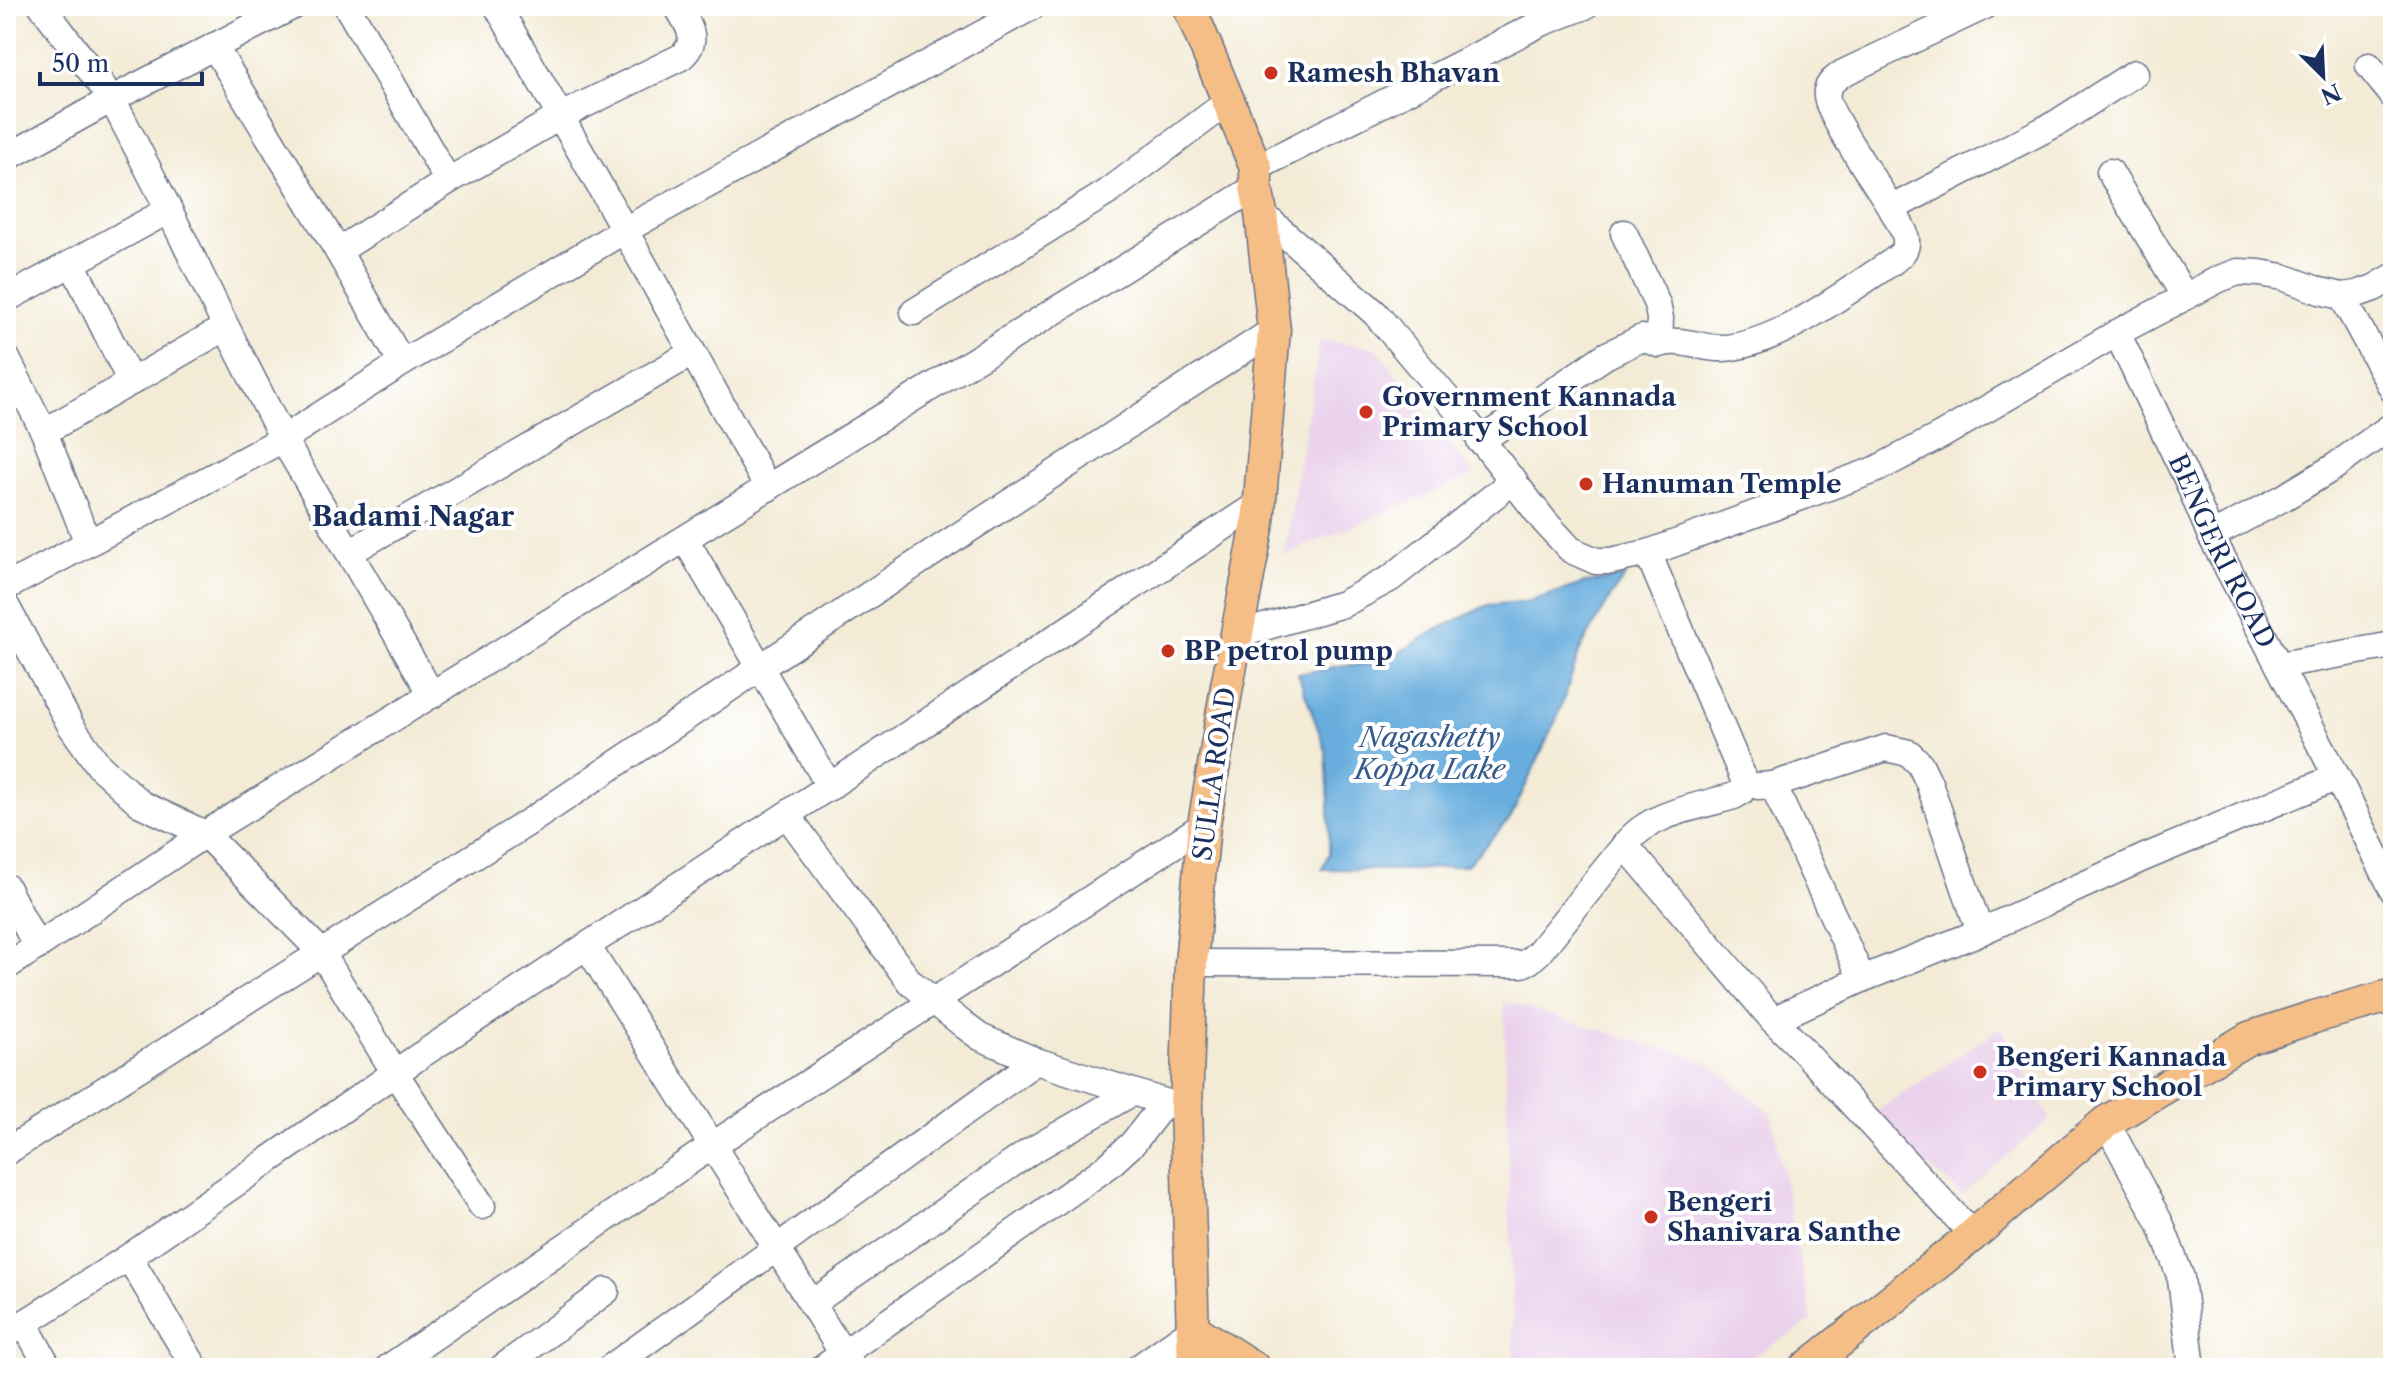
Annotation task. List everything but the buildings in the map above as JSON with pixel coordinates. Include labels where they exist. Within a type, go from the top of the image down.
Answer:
[{"type":"main road","name":"SULLA ROAD","points":[[1189,6],[1229,101],[1258,189],[1274,330],[1258,523],[1204,825],[1176,1106],[1195,1323],[1194,1368]]},
{"type":"main road","points":[[1806,1368],[1973,1235],[2106,1122],[2249,1038],[2393,995]]},
{"type":"main road","points":[[1193,1329],[1254,1368]]},
{"type":"street","points":[[42,6],[112,99],[283,439],[432,695]]},
{"type":"street","points":[[6,158],[214,46],[252,15],[293,6]]},
{"type":"street","points":[[347,6],[448,181]]},
{"type":"street","points":[[497,6],[768,488]]},
{"type":"street","points":[[338,251],[448,181],[561,116],[668,65],[689,50],[693,41],[677,6]]},
{"type":"street","points":[[6,587],[283,439],[402,363],[623,231],[1033,6]]},
{"type":"street","points":[[6,967],[205,834],[1258,189],[1541,23],[1585,6]]},
{"type":"street","points":[[1480,441],[1605,356],[1642,338],[1659,344],[1677,342],[1707,348],[1733,347],[1760,339],[1797,322],[1903,253],[1905,234],[1834,117],[1827,99],[1827,89],[1831,81],[1843,73],[1985,6]]},
{"type":"street","points":[[214,46],[402,363]]},
{"type":"street","points":[[2369,66],[2393,96]]},
{"type":"street","points":[[1892,208],[2057,123],[2135,73]]},
{"type":"street","points":[[914,312],[1108,192],[1229,101]]},
{"type":"street","points":[[2110,172],[2185,297]]},
{"type":"street","points":[[1258,189],[1375,313],[1467,422],[1545,522],[1571,550],[1596,561],[1648,553],[1875,470],[1942,435],[2117,333],[2238,272],[2283,277],[2342,296],[2374,288],[2393,277]]},
{"type":"street","points":[[6,299],[169,210]]},
{"type":"street","points":[[1624,233],[1657,304],[1659,344]]},
{"type":"street","points":[[72,263],[131,382]]},
{"type":"street","points":[[2342,296],[2393,390]]},
{"type":"street","points":[[44,432],[226,327]]},
{"type":"street","points":[[6,1152],[532,820],[1274,330]]},
{"type":"street","name":"BENGERI ROAD","points":[[2117,333],[2211,536],[2279,665],[2393,645]]},
{"type":"street","points":[[350,552],[692,353]]},
{"type":"street","points":[[6,357],[44,432],[88,543]]},
{"type":"street","points":[[2211,536],[2334,467],[2393,425]]},
{"type":"street","points":[[1237,635],[1343,604],[1391,578],[1514,480]]},
{"type":"street","points":[[49,1368],[15,1329],[129,1257],[395,1073],[1260,503]]},
{"type":"street","points":[[685,539],[830,787]]},
{"type":"street","points":[[1648,553],[1744,776],[1745,787]]},
{"type":"street","points":[[6,606],[71,726],[100,767],[141,804],[205,834],[321,952],[482,1206]]},
{"type":"street","points":[[2279,665],[2393,890]]},
{"type":"street","points":[[1191,963],[1522,964],[1539,952],[1632,834],[1647,824],[1734,796],[1745,787],[1773,785],[1886,748],[1909,753],[1920,764],[1980,932]]},
{"type":"street","points":[[1773,1020],[1862,979],[1980,932],[2143,858],[2337,777]]},
{"type":"street","points":[[1773,785],[1862,979]]},
{"type":"street","points":[[787,815],[910,982],[980,1037],[1036,1061],[1176,1106]]},
{"type":"street","points":[[388,1368],[713,1145],[1204,825]]},
{"type":"street","points":[[1625,845],[1773,1020],[1973,1235]]},
{"type":"street","points":[[6,887],[37,947]]},
{"type":"street","points":[[587,946],[811,1304],[839,1364],[1108,1166],[1176,1106]]},
{"type":"street","points":[[610,1368],[1036,1061]]},
{"type":"street","points":[[811,1304],[1029,1152],[1133,1092]]},
{"type":"street","points":[[2106,1122],[2160,1223],[2181,1278],[2192,1368]]},
{"type":"street","points":[[129,1257],[195,1368]]},
{"type":"street","points":[[502,1368],[606,1291]]},
{"type":"street","points":[[1138,1368],[1193,1329]]},
{"type":"shaded area","name":"Government Kannada Primary School","points":[[1320,340],[1376,348],[1474,475],[1284,555]]},
{"type":"shaded area","name":"Bengeri Shanivara Santhe","points":[[1504,1001],[1707,1062],[1771,1113],[1812,1321],[1733,1368],[1514,1368]]},
{"type":"shaded area","name":"Bengeri Kannada Primary School","points":[[2001,1027],[2050,1119],[1962,1195],[1870,1116]]},
{"type":"water","name":"Nagashetty Koppa Lake","points":[[1625,577],[1580,650],[1558,716],[1511,817],[1467,865],[1416,870],[1322,869],[1329,853],[1326,751],[1298,674],[1345,665],[1380,664],[1433,632],[1488,605],[1531,601],[1585,583]]},
{"type":"place","name":"Ramesh Bhavan","points":[[1271,73]]},
{"type":"place","name":"Government Kannada Primary School","points":[[1366,412]]},
{"type":"place","name":"Hanuman Temple","points":[[1586,484]]},
{"type":"place","name":"BP petrol pump","points":[[1168,651]]},
{"type":"place","name":"Bengeri Kannada Primary School","points":[[1980,1072]]},
{"type":"place","name":"Bengeri Shanivara Santhe","points":[[1651,1217]]},
{"type":"district","name":"Badami Nagar","points":[[413,516]]}]
